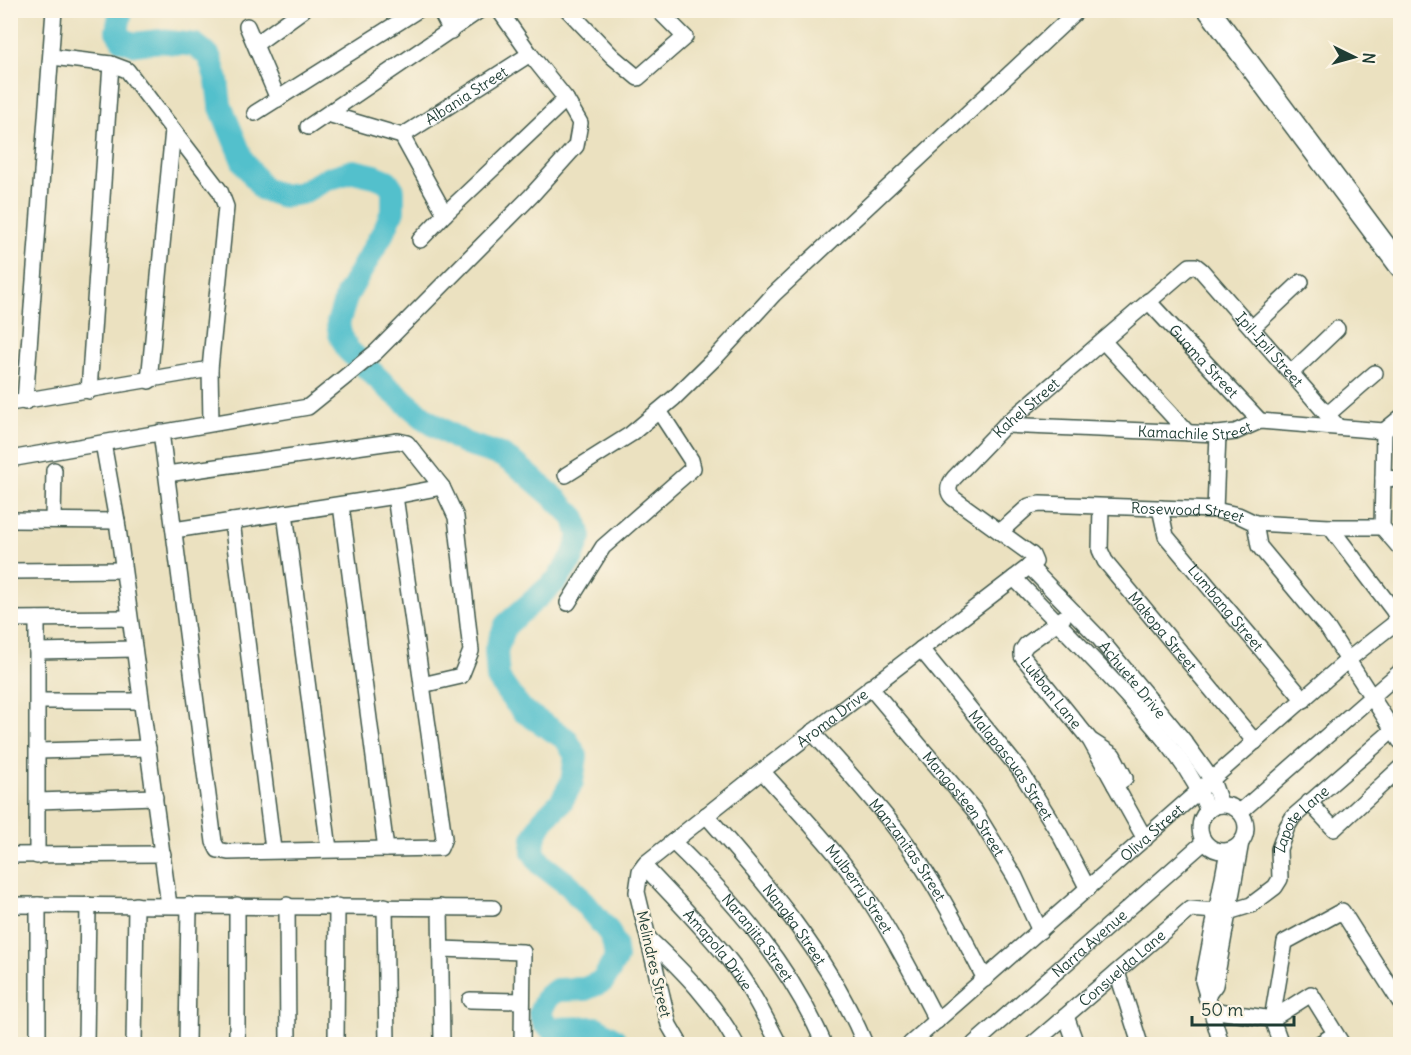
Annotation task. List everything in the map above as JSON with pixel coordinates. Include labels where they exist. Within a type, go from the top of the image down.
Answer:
[{"type":"street","points":[[54,10],[52,57],[18,402],[210,369]]},
{"type":"street","points":[[256,44],[303,10]]},
{"type":"street","points":[[255,113],[418,10]]},
{"type":"street","points":[[440,10],[451,31]]},
{"type":"street","points":[[308,127],[480,10]]},
{"type":"street","points":[[10,459],[308,407],[375,352],[531,196],[576,146],[580,123],[566,99],[530,54],[500,10]]},
{"type":"street","points":[[568,10],[638,78],[685,37],[658,10]]},
{"type":"street","points":[[566,475],[631,434],[659,411],[717,356],[774,294],[1078,10]]},
{"type":"street","points":[[1209,10],[1401,266]]},
{"type":"street","points":[[247,26],[278,99]]},
{"type":"street","name":"Albania Street","points":[[402,136],[530,54]]},
{"type":"street","points":[[52,57],[111,64],[127,70],[220,191],[226,207],[210,369],[211,423]]},
{"type":"street","points":[[89,391],[111,64]]},
{"type":"street","points":[[420,240],[566,99]]},
{"type":"street","points":[[328,114],[402,136],[445,214]]},
{"type":"street","points":[[149,381],[173,130]]},
{"type":"street","name":"Kahel Street","points":[[1032,564],[1032,555],[953,498],[948,488],[954,478],[1005,425],[1190,266],[1196,266],[1201,270]]},
{"type":"street","name":"Ipil-Ipil Street","points":[[1201,270],[1292,372],[1338,428]]},
{"type":"street","points":[[1252,328],[1301,282]]},
{"type":"street","name":"Guama Street","points":[[1148,302],[1260,421]]},
{"type":"street","points":[[1292,372],[1337,329]]},
{"type":"street","points":[[1103,341],[1188,433]]},
{"type":"street","points":[[1328,414],[1375,373]]},
{"type":"street","points":[[568,603],[603,547],[693,468],[691,460],[659,411]]},
{"type":"street","points":[[1401,418],[1384,431],[1382,527],[1401,548]]},
{"type":"street","name":"Kamachile Street","points":[[1005,425],[1218,434],[1235,432],[1260,421],[1384,431]]},
{"type":"street","points":[[161,432],[214,842],[218,850],[228,852],[273,849],[440,849],[444,838],[395,496]]},
{"type":"street","points":[[1215,510],[1218,434]]},
{"type":"street","points":[[167,474],[398,441],[407,444],[442,487],[456,518],[471,651],[462,676],[422,685]]},
{"type":"street","points":[[103,443],[117,520],[169,905]]},
{"type":"street","points":[[53,520],[54,470]]},
{"type":"street","points":[[1383,478],[1401,479]]},
{"type":"street","points":[[174,530],[442,487]]},
{"type":"street","name":"Rosewood Street","points":[[1000,532],[1033,504],[1215,510],[1238,515],[1255,523],[1382,527]]},
{"type":"street","points":[[341,505],[386,849]]},
{"type":"street","name":"Makopa Street","points":[[1101,507],[1100,550],[1105,561],[1255,742]]},
{"type":"street","name":"Lumbang Street","points":[[1160,508],[1166,536],[1304,700]]},
{"type":"street","points":[[285,513],[329,849]]},
{"type":"street","points":[[10,520],[117,520]]},
{"type":"street","points":[[232,521],[273,849]]},
{"type":"street","name":"Zapote Lane","points":[[1222,911],[1251,905],[1279,883],[1279,849],[1293,817],[1398,732],[1371,696],[1329,629],[1259,546],[1255,523]]},
{"type":"street","name":"Oliva Street","points":[[910,1044],[1349,659],[1395,623],[1396,616],[1393,610],[1330,527]]},
{"type":"street","name":"Aroma Drive","points":[[640,873],[706,815],[1032,564]]},
{"type":"street","name":"Achuete Drive","points":[[1032,564],[1099,638],[1184,741],[1215,808]]},
{"type":"street","points":[[10,571],[123,570]]},
{"type":"street","name":"Achuete Drive","points":[[1014,578],[1111,678],[1206,785]]},
{"type":"street","points":[[1057,622],[1073,611]]},
{"type":"street","points":[[10,619],[129,618]]},
{"type":"street","points":[[37,619],[37,856]]},
{"type":"street","name":"Lukban Lane","points":[[1057,622],[1026,645],[1022,656],[1090,740],[1144,839]]},
{"type":"street","name":"Malapascuas Street","points":[[921,649],[1020,769],[1060,835],[1088,889]]},
{"type":"street","points":[[38,651],[134,650]]},
{"type":"street","points":[[1240,812],[1401,672]]},
{"type":"street","name":"Mangosteen Street","points":[[870,687],[974,810],[1015,877],[1040,931]]},
{"type":"street","points":[[38,700],[141,701]]},
{"type":"street","name":"Manzanitas Street","points":[[812,732],[872,798],[900,833],[956,923],[985,979]]},
{"type":"street","points":[[38,751],[148,748]]},
{"type":"street","name":"Zapote Lane","points":[[1309,802],[1334,829],[1401,768]]},
{"type":"street","name":"Mulberry Street","points":[[762,771],[851,874],[908,964],[937,1021]]},
{"type":"street","points":[[38,801],[155,797]]},
{"type":"street","points":[[1221,1044],[1203,981],[1241,842],[1245,826],[1240,812],[1233,807],[1215,808],[1202,819],[1200,827],[1204,842],[1214,850],[1228,851],[1241,842]]},
{"type":"street","name":"Nangka Street","points":[[706,815],[795,921],[851,1011],[865,1044]]},
{"type":"street","name":"Naranjita Street","points":[[673,842],[712,880],[770,950],[805,1005],[824,1044]]},
{"type":"street","name":"Narra Avenue","points":[[974,1044],[1204,842]]},
{"type":"street","points":[[1222,911],[1228,851]]},
{"type":"street","points":[[10,855],[163,854]]},
{"type":"street","name":"Melindres Street","points":[[640,873],[637,892],[669,1025],[681,1044]]},
{"type":"street","name":"Amapola Drive","points":[[640,873],[706,932],[750,990],[779,1044]]},
{"type":"street","points":[[10,905],[494,908]]},
{"type":"street","points":[[38,905],[38,1044]]},
{"type":"street","points":[[86,1044],[88,905]]},
{"type":"street","points":[[134,1044],[136,905]]},
{"type":"street","points":[[187,1044],[189,905]]},
{"type":"street","points":[[286,905],[288,1044]]},
{"type":"street","points":[[237,906],[237,1044]]},
{"type":"street","points":[[336,1044],[337,906]]},
{"type":"street","points":[[385,906],[387,1044]]},
{"type":"street","points":[[440,907],[442,1044]]},
{"type":"street","name":"Consuelda Lane","points":[[1034,1044],[1190,909],[1222,911]]},
{"type":"street","points":[[1281,1044],[1272,1018],[1285,942],[1342,910],[1401,1002]]},
{"type":"street","points":[[649,939],[688,976],[736,1044]]},
{"type":"street","points":[[441,949],[523,952],[522,1044]]},
{"type":"street","points":[[1117,972],[1140,1044]]},
{"type":"street","points":[[1209,1003],[1272,1018],[1311,994],[1339,1039],[1319,1044]]},
{"type":"street","points":[[470,999],[522,1001]]},
{"type":"street","points":[[1066,1016],[1076,1044]]},
{"type":"waterway","points":[[121,10],[117,31],[123,40],[134,44],[160,41],[195,45],[209,56],[217,80],[220,105],[243,161],[263,189],[282,196],[301,193],[327,179],[353,171],[387,181],[393,190],[393,210],[385,229],[347,295],[338,323],[340,334],[348,350],[428,421],[466,444],[501,455],[519,467],[575,518],[580,537],[572,558],[557,580],[506,625],[496,650],[498,678],[523,711],[566,739],[576,756],[572,782],[561,802],[543,820],[534,838],[533,852],[542,865],[570,886],[609,932],[616,958],[603,981],[585,989],[557,990],[547,997],[540,1013],[544,1023],[552,1029],[596,1028],[614,1039],[617,1044]]}]
